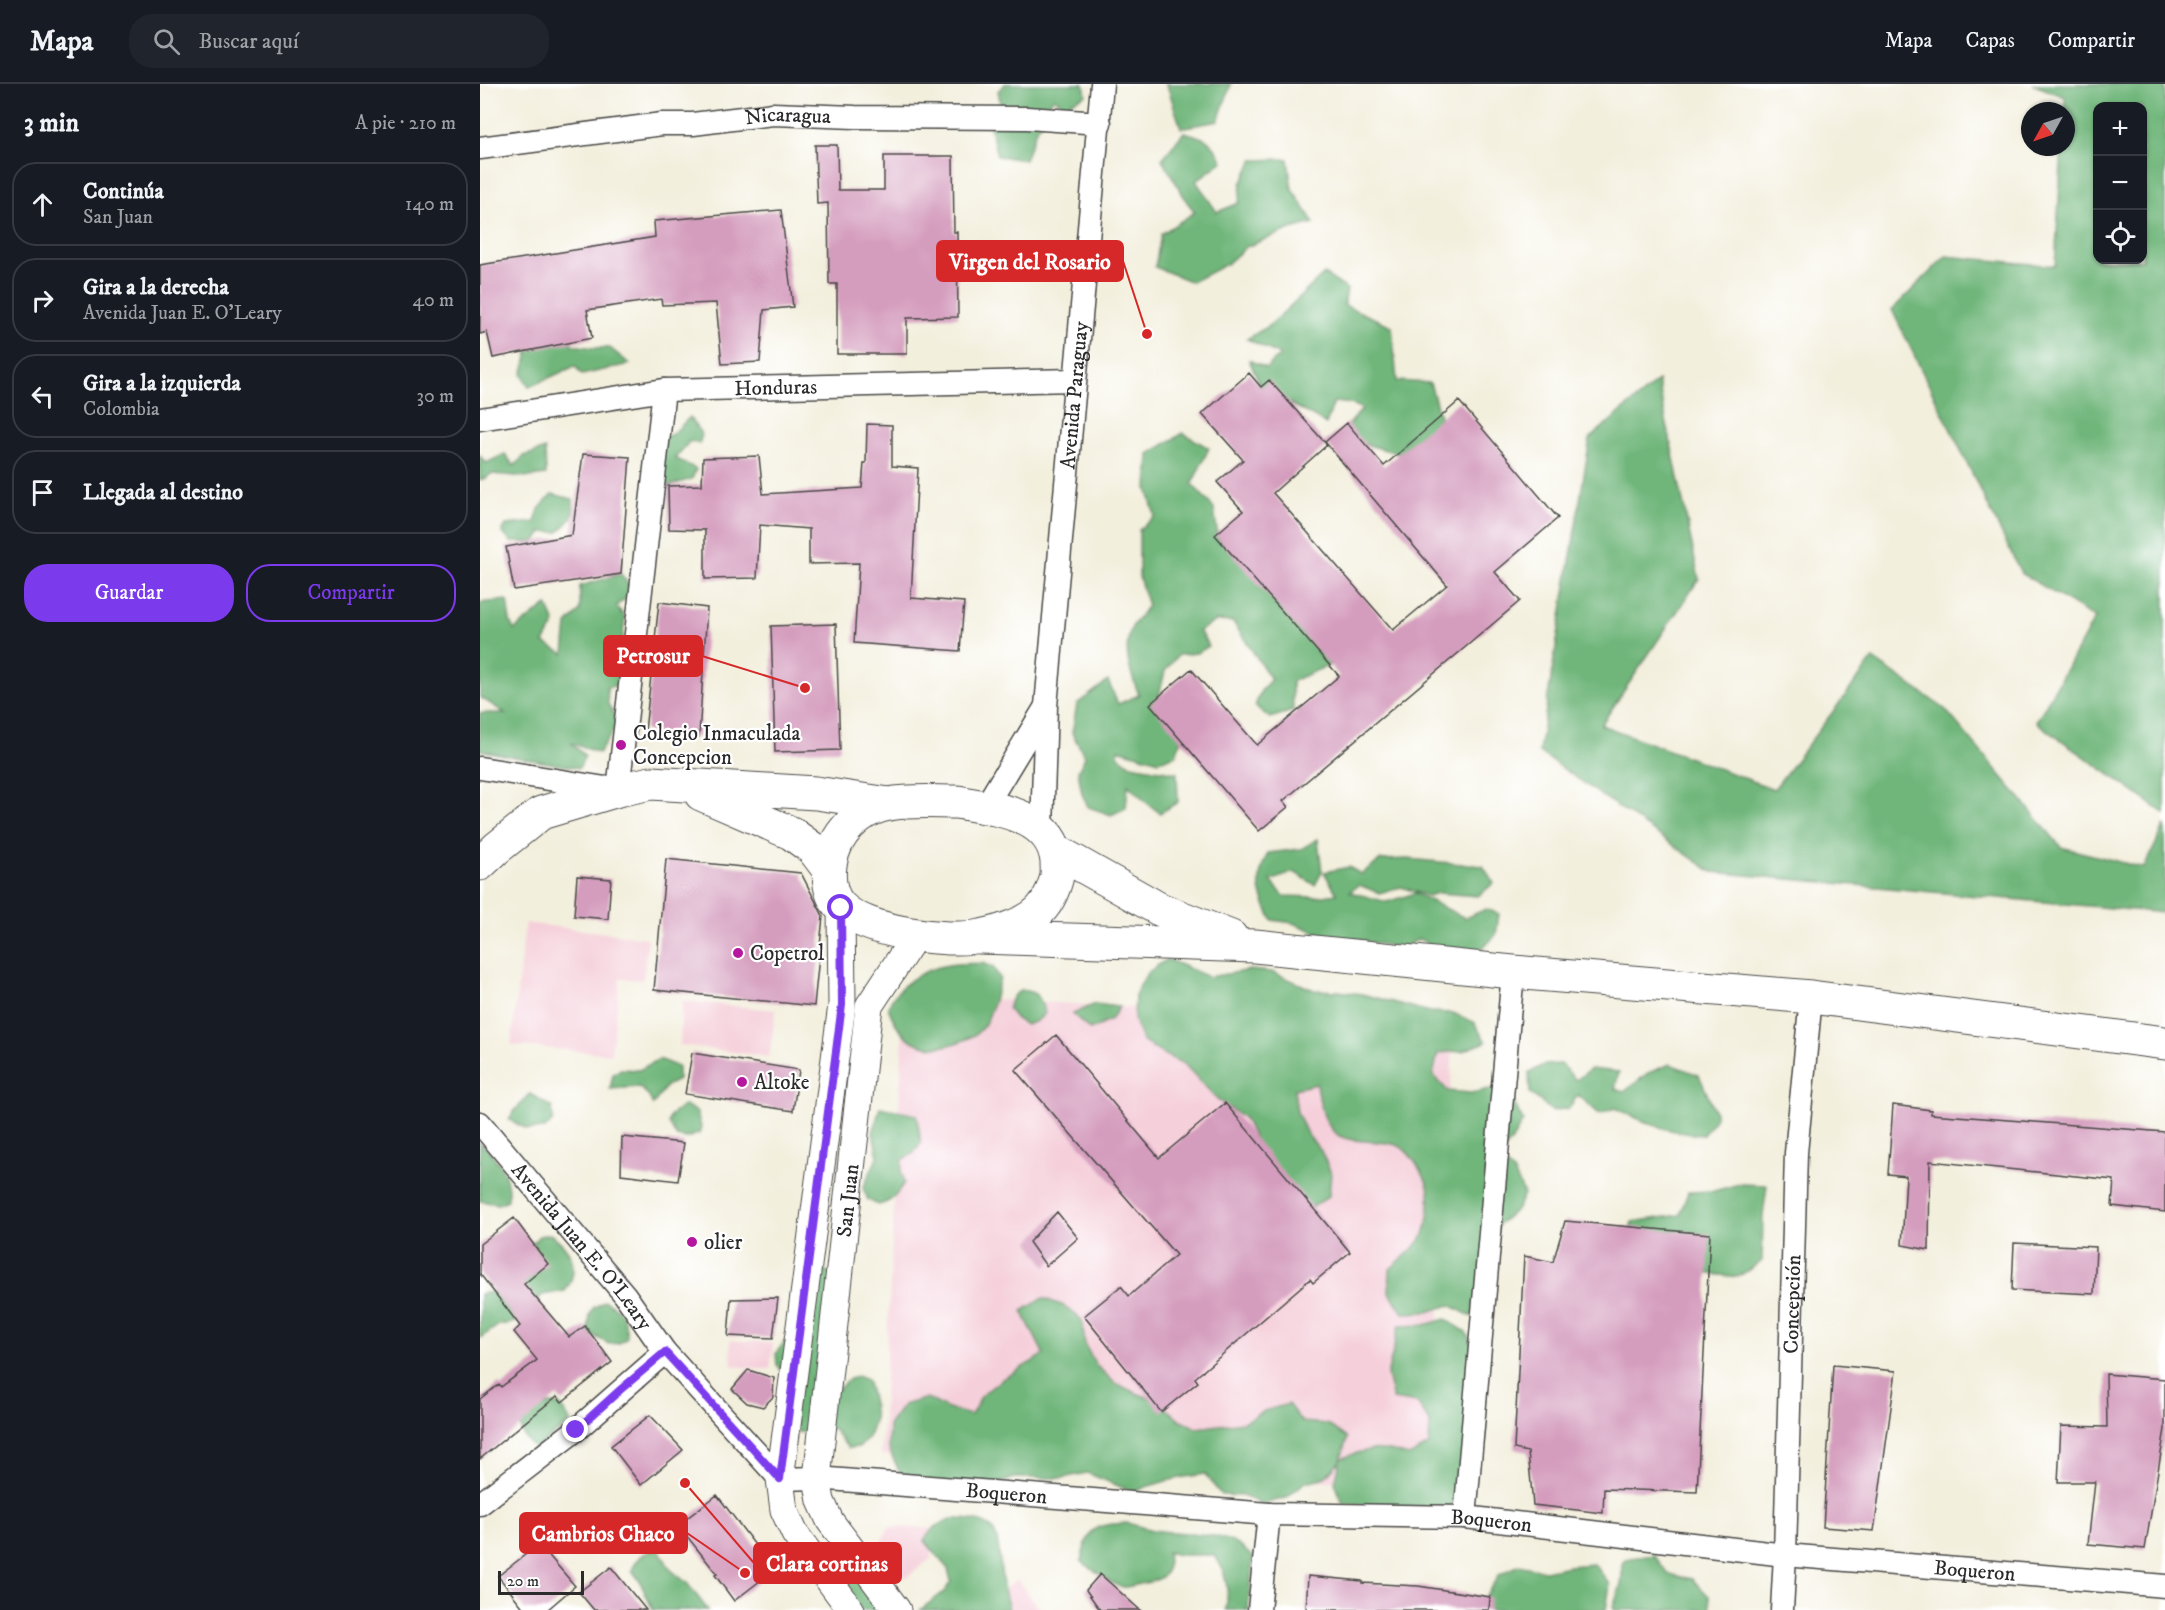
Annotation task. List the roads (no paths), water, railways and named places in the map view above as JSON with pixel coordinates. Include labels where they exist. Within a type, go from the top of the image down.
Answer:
[{"type":"highway","points":[[480,864],[541,813],[618,790],[651,783],[816,793],[889,804],[957,802],[1020,816],[1049,840],[1159,909],[1256,946]]},
{"type":"highway","points":[[680,785],[791,833],[813,849],[830,870]]},
{"type":"highway","points":[[889,804],[871,810],[849,825],[839,838],[832,853],[830,888],[841,908],[861,921],[916,935],[1256,946],[1513,972],[1810,998],[2165,1043]]},
{"type":"highway","points":[[979,937],[1033,917],[1052,894],[1058,875],[1049,840]]},
{"type":"street","name":"Avenida Paraguay","points":[[1049,840],[1046,706],[1102,84]]},
{"type":"street","name":"Nicaragua","points":[[480,148],[662,124],[693,124],[774,114],[1027,118],[1100,123]]},
{"type":"street","name":"Honduras","points":[[480,419],[664,390],[1075,380]]},
{"type":"street","points":[[480,768],[618,790],[664,390]]},
{"type":"street","points":[[985,807],[1046,706]]},
{"type":"street","name":"San Juan","points":[[841,908],[842,1005],[780,1479],[784,1510],[795,1534],[850,1610]]},
{"type":"street","name":"San Juan","points":[[817,1478],[869,1006],[916,935]]},
{"type":"street","points":[[1465,1517],[1513,972]]},
{"type":"street","name":"Concepción","points":[[1782,1610],[1796,1153],[1810,998]]},
{"type":"street","name":"Avenida Juan E. O'Leary","points":[[480,1123],[625,1295],[665,1352],[780,1479]]},
{"type":"street","points":[[480,1503],[576,1430],[665,1352]]},
{"type":"street","points":[[817,1478],[820,1501],[830,1521],[897,1610]]},
{"type":"street","name":"Boqueron","points":[[780,1479],[817,1478],[1269,1514],[1465,1517],[1785,1555],[2165,1586]]},
{"type":"street","points":[[1259,1610],[1269,1514]]},
{"type":"place","name":"Virgen del Rosario","points":[[1147,334]]},
{"type":"place","name":"Petrosur","points":[[805,688]]},
{"type":"place","name":"Colegio Inmaculada Concepcion","points":[[621,745]]},
{"type":"place","name":"Copetrol","points":[[738,953]]},
{"type":"place","name":"Altoke","points":[[742,1082]]},
{"type":"place","name":"olier","points":[[692,1242]]},
{"type":"place","name":"Clara cortinas","points":[[685,1483]]},
{"type":"place","name":"Cambrios Chaco","points":[[745,1573]]}]
